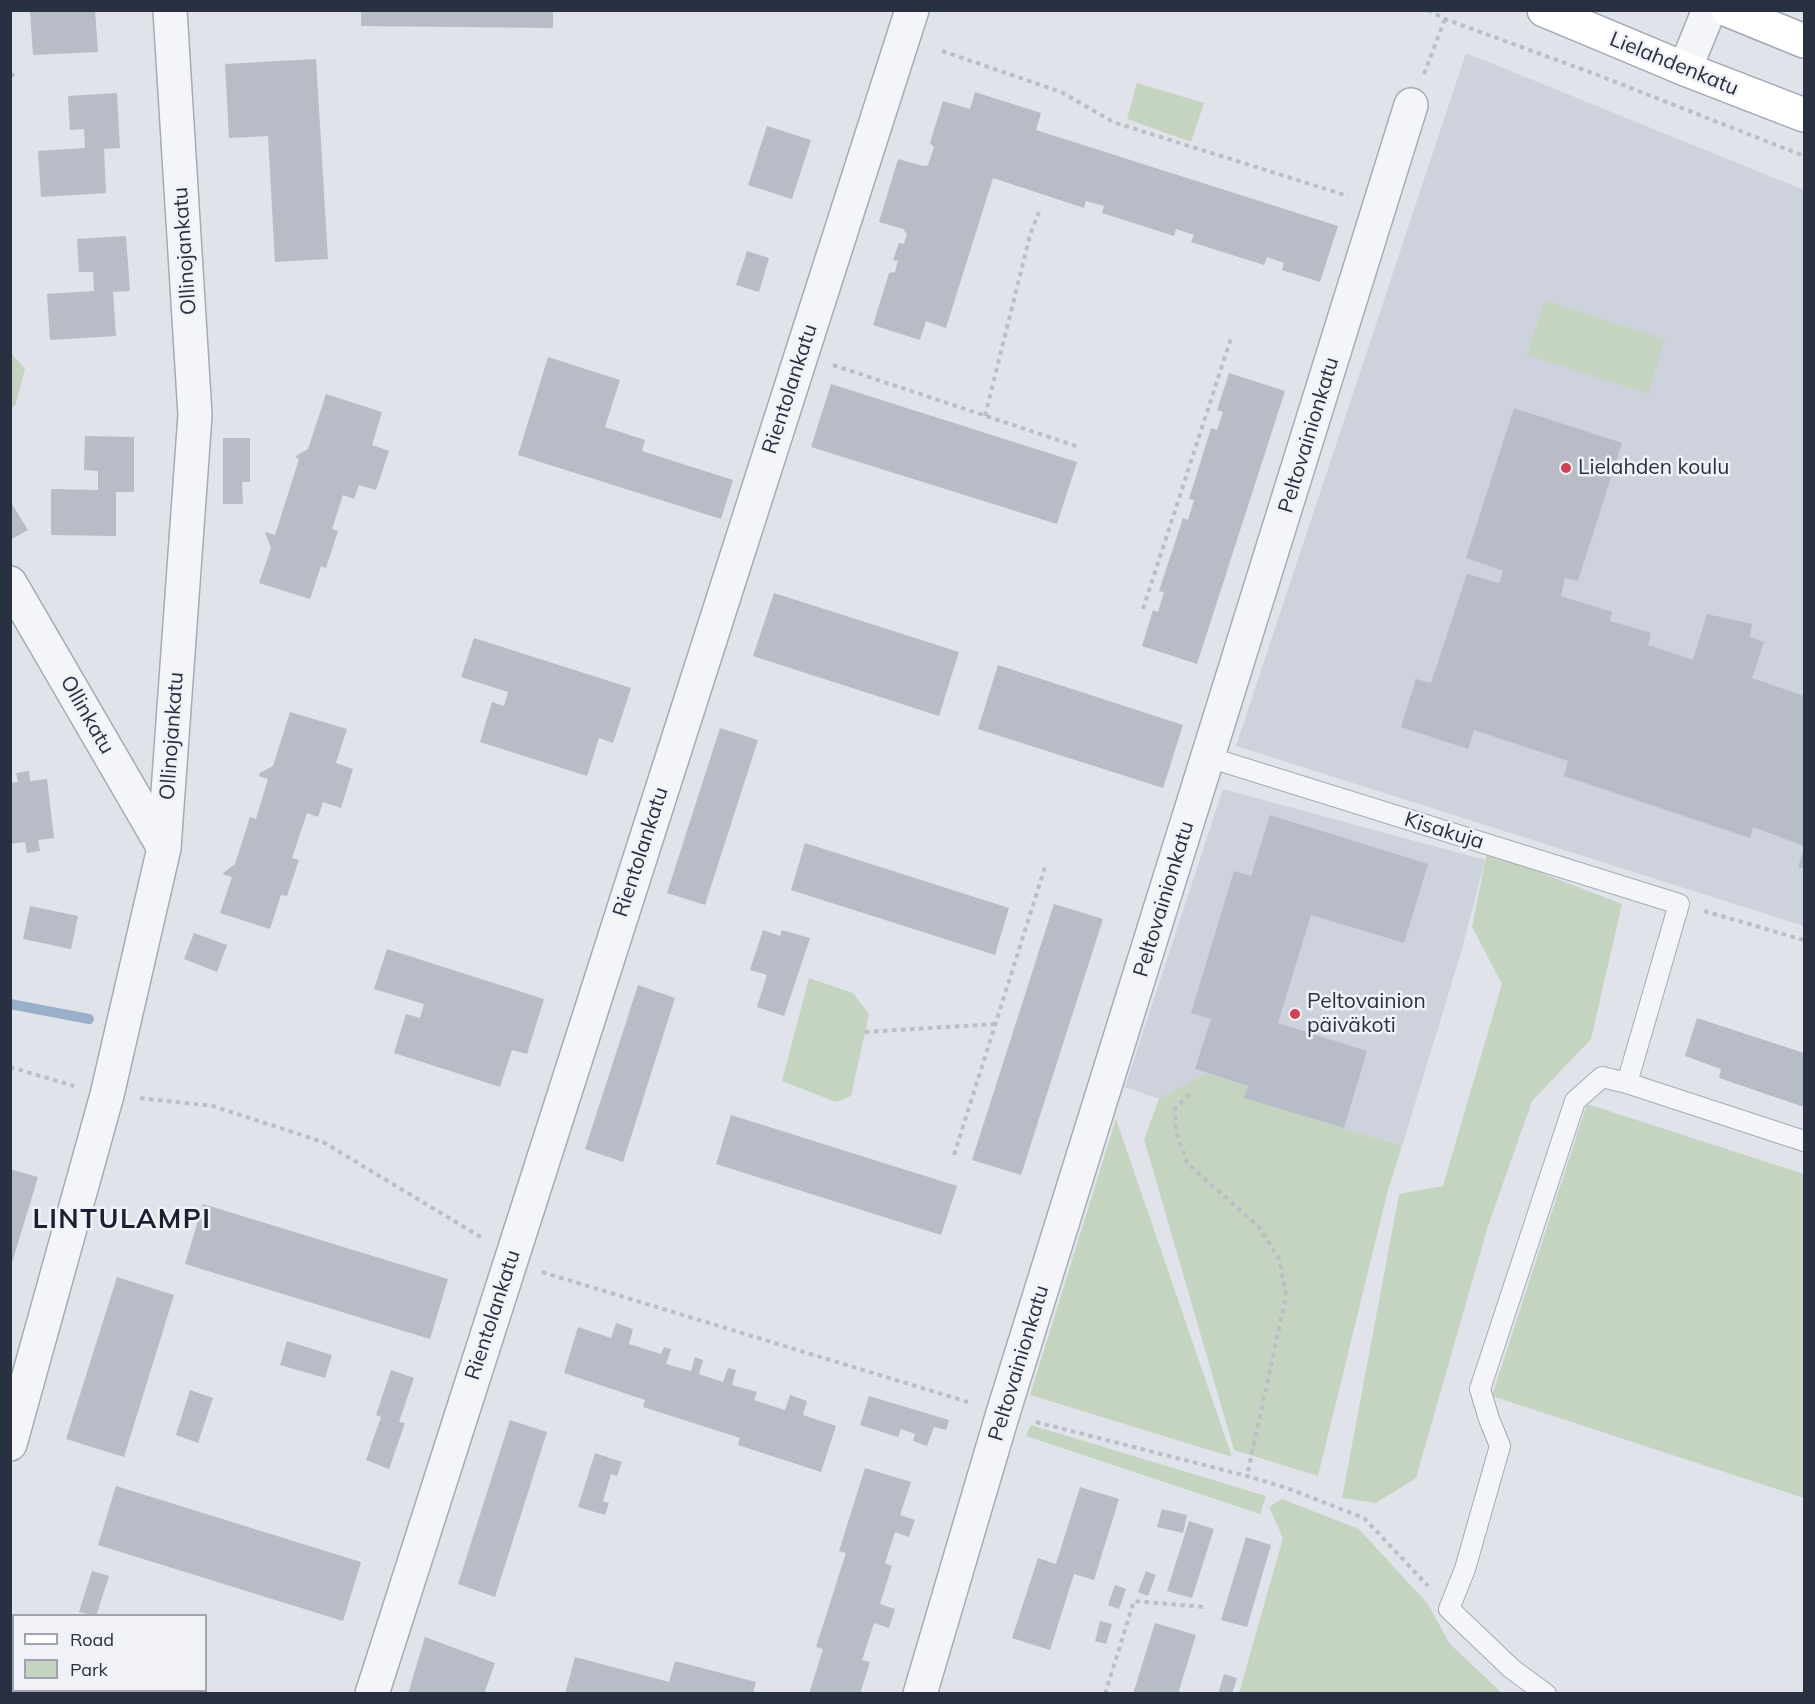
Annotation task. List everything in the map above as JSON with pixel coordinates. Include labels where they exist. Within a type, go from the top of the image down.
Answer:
[{"type":"main road","name":"Lielahdenkatu","points":[[1544,10],[1804,116]]},
{"type":"main road","points":[[1728,10],[1804,41]]},
{"type":"street","name":"Ollinojankatu","points":[[10,1444],[107,1095],[164,848],[195,415],[170,10]]},
{"type":"street","name":"Rientolankatu","points":[[372,1694],[912,10]]},
{"type":"street","points":[[1685,69],[1708,10]]},
{"type":"street","name":"Peltovainionkatu","points":[[920,1694],[1003,1413],[1412,105]]},
{"type":"street","name":"Ollinkatu","points":[[10,583],[164,848]]},
{"type":"lane","name":"Kisakuja","points":[[1208,757],[1679,904]]},
{"type":"lane","points":[[1627,1083],[1679,904]]},
{"type":"lane","points":[[1546,1694],[1512,1669],[1449,1609],[1465,1569],[1500,1446],[1480,1389],[1575,1101],[1602,1077],[1627,1083],[1804,1141]]},
{"type":"path","points":[[1428,10],[1445,19],[1595,74],[1804,156]]},
{"type":"path","points":[[1412,105],[1445,19]]},
{"type":"path","points":[[942,51],[1061,92],[1113,122],[1380,206]]},
{"type":"path","points":[[10,75],[19,75]]},
{"type":"path","points":[[985,416],[1030,235],[1039,212]]},
{"type":"path","points":[[1143,609],[1232,335]]},
{"type":"path","points":[[801,355],[1079,447]]},
{"type":"path","points":[[954,1155],[1046,864]]},
{"type":"path","points":[[1679,904],[1804,940]]},
{"type":"path","points":[[865,1032],[996,1024]]},
{"type":"path","points":[[10,1067],[107,1095],[213,1106],[323,1142],[538,1271],[1003,1413],[1287,1488],[1364,1518],[1449,1609]]},
{"type":"path","points":[[1189,1094],[1175,1109],[1176,1131],[1187,1162],[1259,1227],[1279,1259],[1286,1296],[1247,1476]]},
{"type":"path","points":[[1105,1694],[1134,1601],[1204,1606]]},
{"type":"shaded area","name":"Lielahden koulu","points":[[1466,53],[1804,190],[1804,926],[1236,746]]},
{"type":"shaded area","name":"Peltovainion päiväkoti","points":[[1223,789],[1485,860],[1460,956],[1402,1146],[1244,1098],[1248,1086],[1206,1073],[1159,1099],[1125,1087]]},
{"type":"green space","points":[[1137,83],[1204,103],[1191,142],[1127,119]]},
{"type":"green space","points":[[1545,300],[1665,339],[1648,394],[1527,355]]},
{"type":"green space","points":[[10,352],[25,369],[15,406],[11,408]]},
{"type":"green space","points":[[1487,852],[1622,904],[1591,1039],[1532,1101],[1488,1226],[1416,1478],[1376,1503],[1342,1498],[1399,1194],[1443,1186],[1502,984],[1472,927]]},
{"type":"green space","points":[[809,978],[853,993],[869,1014],[851,1096],[836,1102],[782,1081]]},
{"type":"green space","points":[[1206,1073],[1248,1086],[1245,1098],[1402,1146],[1388,1190],[1318,1476],[1234,1450],[1144,1139],[1159,1099]]},
{"type":"green space","points":[[1587,1104],[1804,1174],[1804,1498],[1492,1396]]},
{"type":"green space","points":[[1116,1119],[1232,1457],[1030,1395]]},
{"type":"green space","points":[[1031,1425],[1266,1496],[1260,1514],[1026,1436]]},
{"type":"green space","points":[[1282,1499],[1359,1529],[1427,1603],[1450,1644],[1502,1693],[1239,1693],[1283,1538],[1269,1507]]},
{"type":"building","points":[[30,10],[95,10],[98,52],[33,55]]},
{"type":"building","points":[[361,10],[553,10],[553,28],[361,26]]},
{"type":"building","points":[[316,59],[328,259],[275,262],[268,136],[229,138],[225,64]]},
{"type":"building","points":[[975,92],[1041,113],[1036,130],[1338,226],[1320,282],[1282,270],[1284,263],[1267,257],[1264,265],[1191,242],[1194,235],[1176,229],[1174,236],[1102,213],[1104,206],[1086,201],[1084,208],[993,178],[946,328],[926,321],[920,340],[873,325],[889,273],[895,272],[898,261],[893,260],[899,243],[904,244],[907,234],[903,229],[879,222],[898,159],[923,166],[928,165],[934,147],[930,143],[943,101],[970,109]]},
{"type":"building","points":[[117,93],[120,148],[104,149],[106,193],[41,197],[38,151],[85,148],[84,129],[70,130],[68,96]]},
{"type":"building","points":[[767,126],[811,140],[792,199],[748,185]]},
{"type":"building","points":[[126,236],[130,291],[113,292],[116,336],[50,340],[47,294],[94,291],[93,272],[79,272],[77,239]]},
{"type":"building","points":[[747,251],[769,258],[759,292],[736,285]]},
{"type":"building","points":[[548,357],[620,380],[605,427],[645,440],[642,451],[733,480],[721,519],[518,455]]},
{"type":"building","points":[[1229,373],[1285,391],[1197,664],[1142,646],[1153,610],[1158,612],[1164,592],[1159,591],[1183,518],[1188,520],[1194,500],[1189,499],[1211,428],[1217,430],[1223,412],[1217,410]]},
{"type":"building","points":[[831,384],[1077,462],[1057,524],[811,447]]},
{"type":"building","points":[[326,394],[382,412],[372,445],[389,451],[376,490],[359,485],[354,499],[343,495],[332,529],[338,531],[326,568],[321,566],[310,599],[259,583],[271,548],[265,532],[275,535],[299,459],[295,457],[308,449]]},
{"type":"building","points":[[1514,408],[1622,443],[1578,581],[1565,578],[1561,596],[1612,612],[1610,621],[1651,633],[1648,645],[1693,660],[1707,614],[1752,624],[1750,637],[1764,642],[1752,678],[1804,696],[1804,846],[1753,827],[1750,838],[1564,776],[1568,761],[1474,730],[1468,749],[1401,727],[1416,679],[1431,683],[1467,574],[1499,583],[1503,571],[1466,558]]},
{"type":"building","points":[[85,436],[134,437],[134,492],[116,492],[116,536],[51,535],[51,489],[98,490],[98,471],[84,470]]},
{"type":"building","points":[[223,438],[250,438],[250,482],[242,482],[243,504],[223,504]]},
{"type":"building","points":[[10,501],[28,530],[10,540]]},
{"type":"building","points":[[774,593],[959,652],[939,716],[753,656]]},
{"type":"building","points":[[474,638],[631,688],[613,743],[599,738],[587,776],[480,742],[492,702],[504,706],[508,692],[461,677]]},
{"type":"building","points":[[998,665],[1183,725],[1163,788],[978,729]]},
{"type":"building","points":[[290,712],[347,729],[336,763],[353,769],[341,808],[323,802],[318,817],[307,813],[292,858],[299,860],[287,896],[281,895],[270,929],[220,913],[232,877],[222,874],[235,864],[250,817],[256,819],[268,779],[259,776],[260,773],[273,766]]},
{"type":"building","points":[[720,728],[758,740],[705,905],[667,893]]},
{"type":"building","points":[[29,771],[30,781],[47,779],[54,838],[38,840],[40,851],[27,853],[25,842],[10,844],[10,783],[18,782],[16,773]]},
{"type":"building","name":"Peltovainion päiväkoti","points":[[1270,815],[1428,864],[1404,943],[1311,915],[1278,1023],[1367,1051],[1344,1128],[1244,1098],[1248,1086],[1195,1069],[1211,1019],[1191,1013],[1234,871],[1251,876]]},
{"type":"building","points":[[805,843],[1009,908],[995,955],[791,890]]},
{"type":"building","points":[[1804,849],[1804,869],[1798,867]]},
{"type":"building","points":[[1054,904],[1103,919],[1021,1175],[972,1160]]},
{"type":"building","points":[[30,906],[78,916],[71,949],[23,939]]},
{"type":"building","points":[[763,930],[780,936],[782,930],[810,938],[784,1016],[757,1007],[767,975],[750,970]]},
{"type":"building","points":[[194,933],[227,945],[217,972],[184,959]]},
{"type":"building","points":[[387,949],[544,999],[527,1054],[512,1050],[500,1087],[394,1053],[406,1014],[420,1018],[424,1004],[374,989]]},
{"type":"building","points":[[638,985],[675,998],[623,1162],[585,1149]]},
{"type":"building","points":[[1697,1018],[1804,1053],[1804,1107],[1719,1078],[1721,1069],[1685,1056]]},
{"type":"building","points":[[731,1115],[957,1186],[941,1235],[716,1164]]},
{"type":"building","points":[[10,1169],[38,1177],[11,1266],[10,1266]]},
{"type":"building","points":[[203,1204],[448,1279],[430,1339],[185,1264]]},
{"type":"building","points":[[117,1277],[174,1295],[124,1457],[66,1439]]},
{"type":"building","points":[[616,1323],[633,1329],[629,1344],[661,1354],[664,1347],[671,1349],[666,1364],[691,1371],[695,1357],[703,1360],[699,1374],[723,1382],[728,1368],[736,1370],[732,1385],[757,1392],[754,1400],[785,1410],[790,1395],[807,1401],[803,1415],[836,1426],[821,1472],[738,1445],[740,1438],[643,1407],[645,1400],[564,1373],[578,1327],[611,1338]]},
{"type":"building","points":[[287,1341],[332,1355],[325,1378],[280,1365]]},
{"type":"building","points":[[391,1370],[414,1378],[399,1422],[405,1423],[389,1469],[366,1460],[381,1417],[376,1415]]},
{"type":"building","points":[[190,1390],[213,1398],[198,1443],[176,1435]]},
{"type":"building","points":[[869,1396],[949,1420],[946,1430],[934,1427],[927,1446],[913,1441],[915,1434],[901,1429],[898,1437],[860,1425]]},
{"type":"building","points":[[510,1420],[547,1432],[495,1597],[458,1584]]},
{"type":"building","points":[[595,1453],[622,1462],[617,1476],[611,1474],[603,1501],[609,1503],[605,1515],[578,1507]]},
{"type":"building","points":[[865,1468],[911,1482],[900,1515],[915,1520],[909,1537],[895,1532],[885,1563],[892,1566],[880,1604],[895,1609],[889,1628],[874,1623],[862,1660],[870,1662],[860,1694],[809,1694],[823,1649],[816,1647],[846,1553],[839,1551]]},
{"type":"building","points":[[116,1486],[361,1562],[343,1621],[98,1545]]},
{"type":"building","points":[[1080,1487],[1119,1499],[1094,1580],[1074,1574],[1050,1650],[1012,1638],[1038,1558],[1056,1564]]},
{"type":"building","points":[[1162,1509],[1187,1515],[1183,1533],[1157,1527]]},
{"type":"building","points":[[1189,1521],[1214,1529],[1192,1598],[1167,1591]]},
{"type":"building","points":[[1246,1537],[1271,1545],[1247,1627],[1221,1620]]},
{"type":"building","points":[[92,1571],[109,1576],[97,1614],[79,1612]]},
{"type":"building","points":[[1146,1571],[1156,1575],[1148,1596],[1138,1592]]},
{"type":"building","points":[[1115,1585],[1126,1589],[1119,1609],[1108,1605]]},
{"type":"building","points":[[1100,1621],[1112,1624],[1106,1644],[1095,1641]]},
{"type":"building","points":[[1155,1623],[1196,1635],[1178,1694],[1133,1694]]},
{"type":"building","points":[[425,1637],[495,1663],[484,1694],[408,1694]]},
{"type":"building","points":[[575,1657],[669,1682],[675,1661],[756,1682],[753,1694],[565,1694]]},
{"type":"building","points":[[1224,1674],[1237,1678],[1232,1694],[1218,1694]]},
{"type":"building","points":[[54,1692],[72,1692],[71,1694],[53,1694]]},
{"type":"waterway","points":[[10,1004],[89,1019]]},
{"type":"place","name":"Lielahden koulu","points":[[1566,468]]},
{"type":"place","name":"Peltovainion päiväkoti","points":[[1295,1014]]},
{"type":"district","name":"LINTULAMPI","points":[[122,1220]]}]
